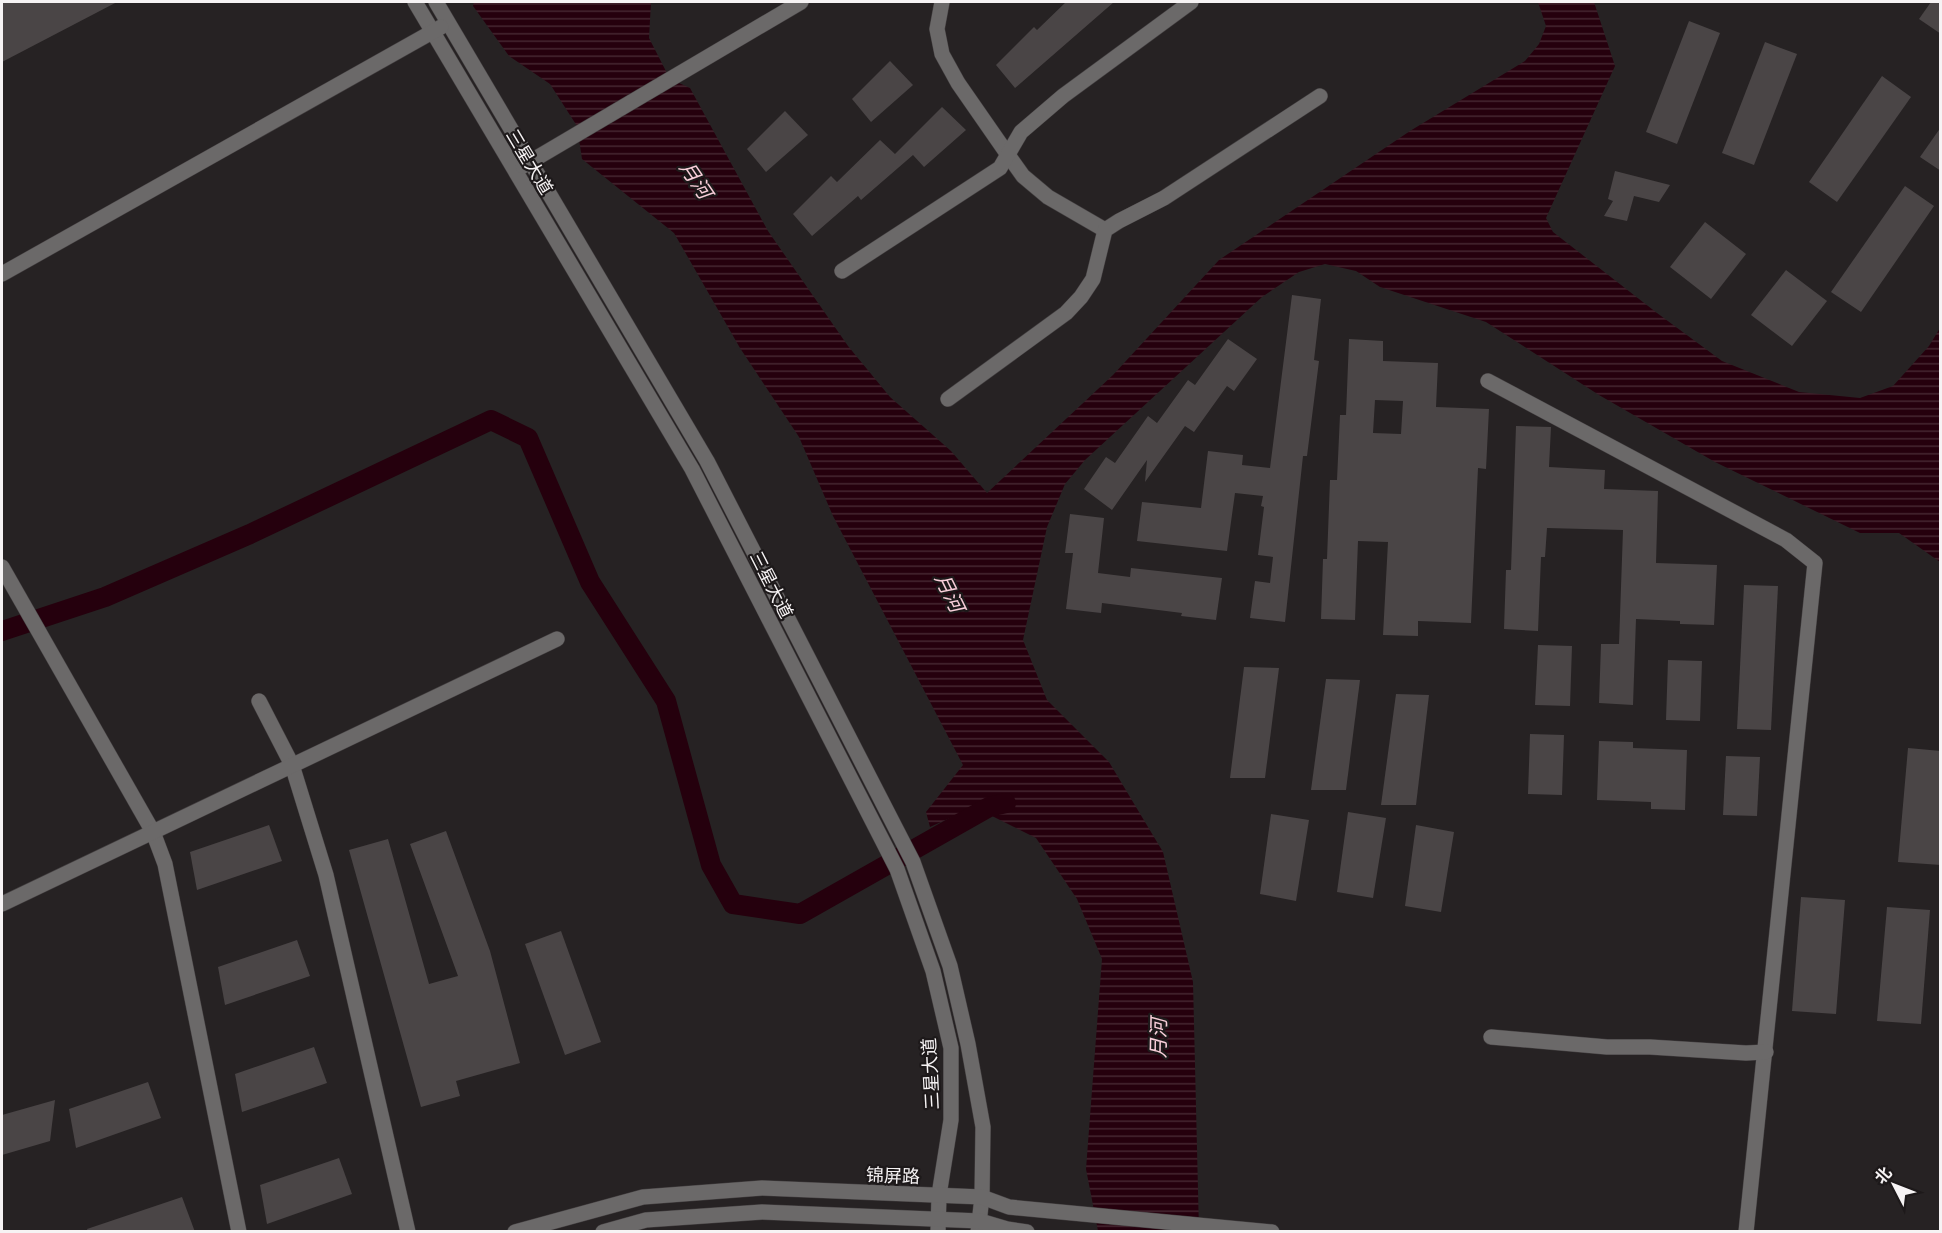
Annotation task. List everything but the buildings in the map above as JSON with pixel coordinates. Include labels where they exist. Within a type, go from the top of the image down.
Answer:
[{"type":"street","name":"三星大道","points":[[415,2],[692,469],[900,876],[933,971],[951,1048],[951,1119],[939,1195],[939,1225]]},
{"type":"street","name":"三星大道","points":[[436,2],[707,461],[915,866],[950,966],[968,1044],[983,1127],[982,1197],[979,1226]]},
{"type":"street","points":[[515,171],[801,2]]},
{"type":"street","points":[[942,2],[937,28],[942,54],[958,83],[1023,176],[1048,197],[1106,230]]},
{"type":"street","points":[[842,270],[1000,168],[1021,132],[1063,96],[1191,2]]},
{"type":"street","points":[[2,274],[448,23]]},
{"type":"street","points":[[948,399],[1066,313],[1081,297],[1093,279],[1106,230],[1164,198],[1320,96]]},
{"type":"street","points":[[1488,381],[1786,540],[1815,563],[1746,1232]]},
{"type":"street","points":[[2,567],[153,832],[165,864],[239,1232]]},
{"type":"street","points":[[2,904],[557,639]]},
{"type":"street","points":[[259,701],[292,765],[326,875],[408,1232]]},
{"type":"street","points":[[1491,1036],[1607,1047],[1766,1052]]},
{"type":"street","name":"锦屏路","points":[[515,1232],[643,1197],[762,1188],[982,1197],[1009,1207],[1272,1232]]},
{"type":"street","points":[[603,1232],[646,1220],[762,1212],[979,1226],[1027,1232]]},
{"type":"water","name":"月河","points":[[474,2],[651,2],[649,38],[670,79],[690,88],[768,231],[848,346],[890,397],[951,451],[987,493],[1113,375],[1219,260],[1410,131],[1525,61],[1539,44],[1546,26],[1538,2],[1594,2],[1615,66],[1546,218],[1553,232],[1722,361],[1799,392],[1860,398],[1893,386],[1929,346],[1940,328],[1940,562],[1899,533],[1860,533],[1715,462],[1599,395],[1486,322],[1380,287],[1356,271],[1325,264],[1299,272],[1262,297],[1085,460],[1065,484],[1047,527],[1023,640],[1047,700],[1109,762],[1163,852],[1193,982],[1199,1231],[1098,1231],[1086,1169],[1102,959],[1077,899],[1036,838],[974,807],[930,827],[926,812],[963,765],[833,516],[799,437],[740,348],[674,233],[582,159],[577,126],[550,84],[509,56],[473,6]]},
{"type":"waterway","points":[[2,631],[105,597],[250,534],[491,420],[528,438],[590,582],[666,701],[711,865],[733,904],[800,914],[989,807],[1006,803]]}]
